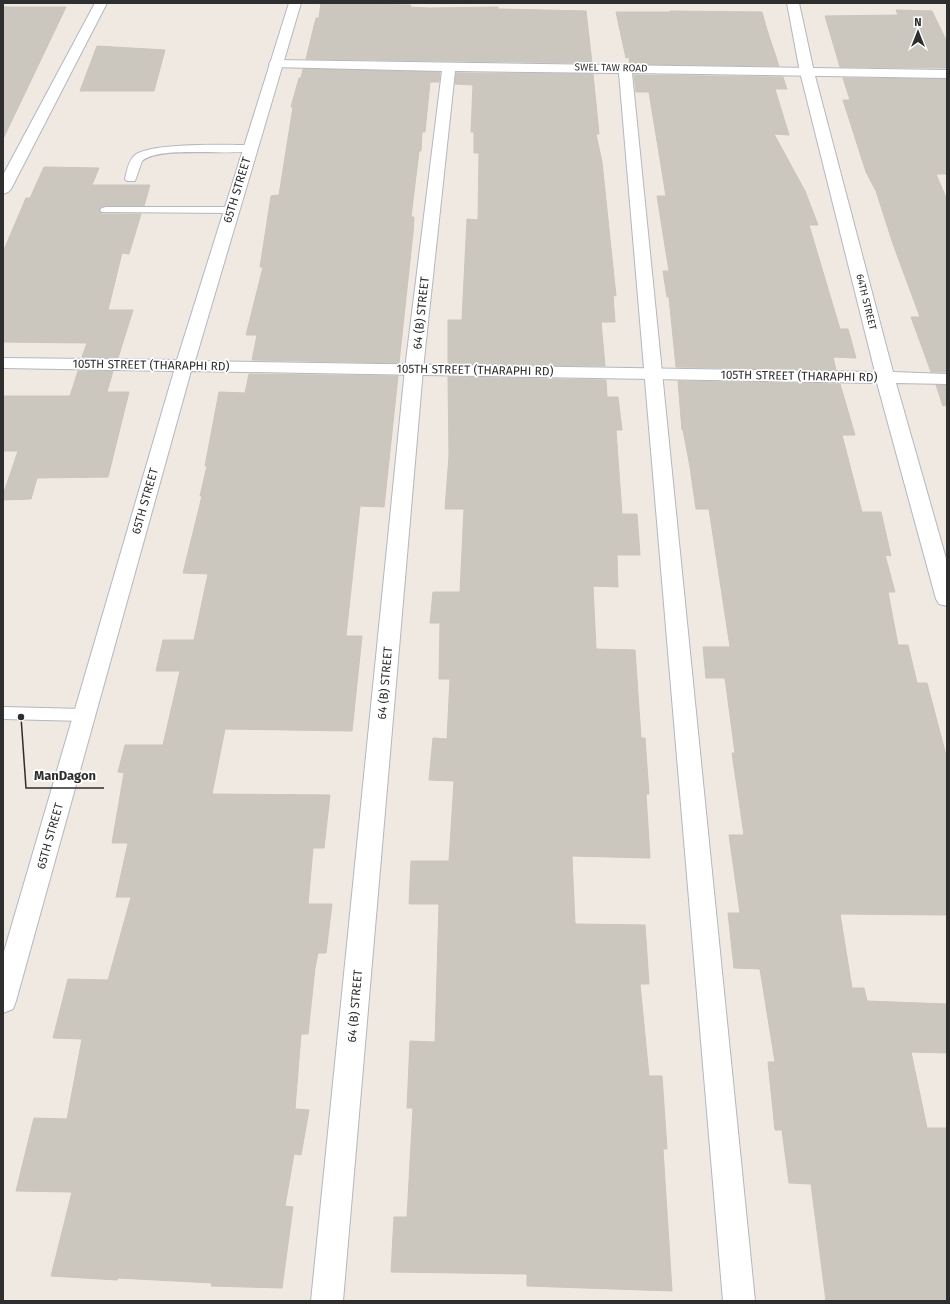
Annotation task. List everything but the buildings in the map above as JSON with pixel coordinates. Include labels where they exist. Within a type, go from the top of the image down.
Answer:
[{"type":"street","points":[[3,188],[101,3]]},
{"type":"street","name":"65TH STREET","points":[[3,1001],[184,366],[295,3]]},
{"type":"street","name":"64TH STREET","points":[[793,3],[807,72],[885,378],[947,599]]},
{"type":"street","name":"SWEL TAW ROAD","points":[[276,64],[625,68],[947,74]]},
{"type":"street","name":"64 (B) STREET","points":[[328,1301],[414,369],[449,66]]},
{"type":"street","points":[[625,68],[739,1301]]},
{"type":"street","name":"105TH STREET (THARAPHI RD)","points":[[3,363],[947,379]]},
{"type":"lane","points":[[131,179],[136,162],[140,156],[152,152],[171,150],[250,148]]},
{"type":"lane","points":[[106,210],[232,210]]},
{"type":"lane","points":[[3,713],[84,715]]},
{"type":"place","name":"ManDagon","points":[[21,717]]}]
